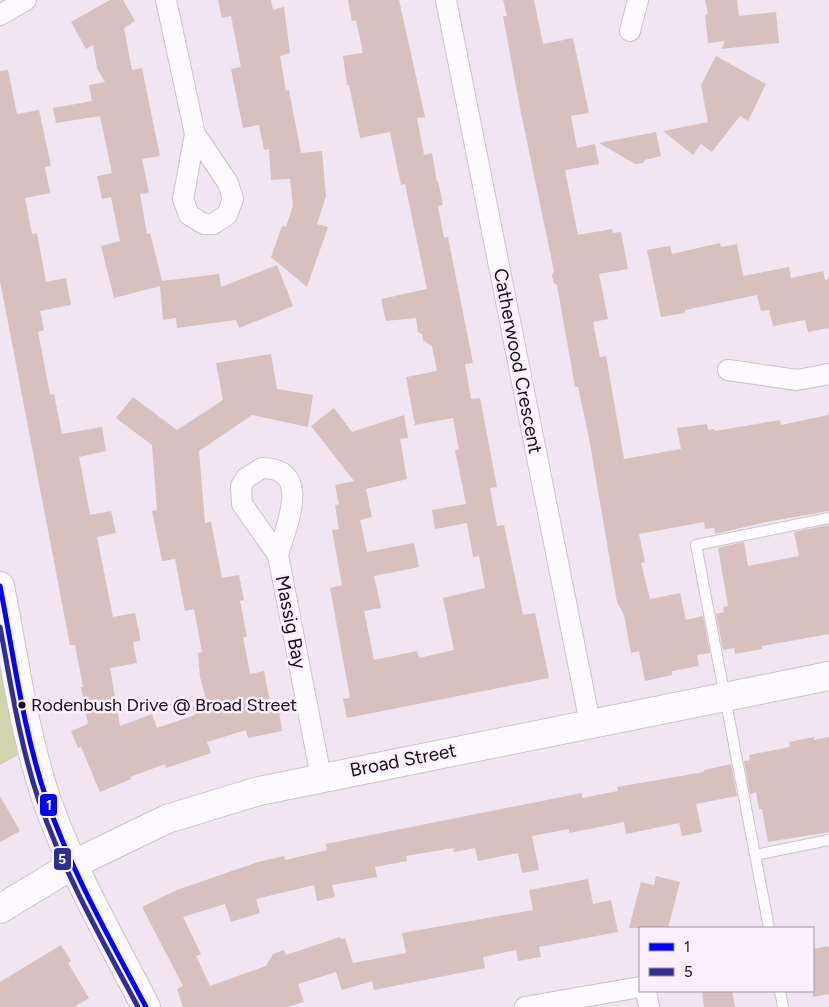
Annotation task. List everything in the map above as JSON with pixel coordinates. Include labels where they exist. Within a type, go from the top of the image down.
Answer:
[{"type":"street","points":[[0,15],[26,0]]},
{"type":"street","points":[[166,0],[195,134]]},
{"type":"street","name":"Catherwood Crescent","points":[[446,0],[590,723]]},
{"type":"street","points":[[630,31],[638,0]]},
{"type":"street","points":[[728,370],[797,380],[829,374]]},
{"type":"street","name":"Massig Bay","points":[[278,555],[321,777]]},
{"type":"street","points":[[0,586],[26,721],[46,798],[74,864],[146,1007]]},
{"type":"street","name":"Broad Street","points":[[0,909],[74,864],[167,819],[259,791],[829,676]]},
{"type":"street","points":[[525,1007],[639,987]]},
{"type":"street","points":[[646,992],[649,1007]]},
{"type":"lane","points":[[769,927],[696,545],[829,518]]},
{"type":"lane","points":[[755,855],[829,840]]},
{"type":"lane","points":[[780,992],[783,1007]]},
{"type":"green space","points":[[0,658],[18,755],[0,765]]},
{"type":"building","points":[[110,0],[123,0],[135,21],[124,28],[132,70],[142,68],[160,156],[142,159],[149,193],[140,194],[147,234],[150,233],[162,281],[219,274],[221,287],[277,265],[293,306],[239,328],[236,320],[177,328],[176,318],[163,320],[160,286],[114,298],[101,246],[120,241],[111,197],[102,199],[97,176],[112,173],[100,116],[56,123],[53,108],[92,101],[89,85],[105,82],[97,68],[93,45],[86,49],[71,22]]},
{"type":"building","points":[[218,0],[271,0],[273,10],[284,7],[290,53],[280,56],[286,91],[289,90],[301,153],[322,151],[326,196],[317,224],[328,227],[307,287],[271,257],[282,226],[286,227],[293,206],[290,179],[271,180],[269,149],[264,150],[259,125],[243,128],[231,69],[241,67],[231,16],[222,18]]},
{"type":"building","points":[[348,0],[399,0],[425,117],[417,118],[424,155],[432,153],[443,205],[438,206],[444,238],[448,237],[473,363],[465,364],[471,399],[480,398],[497,487],[490,488],[497,526],[504,525],[523,615],[535,613],[549,678],[347,718],[343,699],[350,698],[330,588],[342,585],[332,530],[339,529],[335,505],[339,504],[335,485],[354,481],[311,426],[334,408],[352,432],[404,415],[408,438],[400,439],[407,479],[366,489],[372,517],[360,520],[367,552],[414,543],[419,567],[374,576],[381,608],[364,611],[374,660],[417,651],[419,658],[454,650],[443,598],[485,588],[479,556],[473,557],[467,523],[435,529],[432,510],[466,504],[455,450],[459,450],[453,418],[415,425],[406,377],[437,371],[432,346],[423,340],[422,334],[418,332],[416,318],[386,321],[381,299],[427,289],[405,184],[401,185],[390,132],[360,138],[349,85],[347,85],[343,56],[363,53],[356,20],[352,21]]},
{"type":"building","points":[[503,0],[534,0],[543,44],[573,38],[589,113],[571,116],[577,148],[595,144],[599,164],[565,170],[578,235],[612,229],[613,233],[621,232],[628,269],[599,274],[608,319],[593,322],[600,357],[606,356],[624,459],[681,449],[677,428],[707,424],[708,430],[714,429],[715,431],[780,420],[781,425],[829,415],[829,511],[766,522],[715,534],[714,528],[705,529],[704,522],[639,534],[645,562],[641,563],[650,599],[680,593],[686,620],[703,616],[710,653],[697,655],[699,666],[672,671],[672,675],[645,681],[639,651],[631,653],[624,615],[617,602],[589,438],[578,387],[575,387],[557,285],[554,283],[552,275],[554,271],[521,113],[503,16],[507,16]]},
{"type":"building","points":[[705,0],[737,0],[739,16],[776,12],[779,43],[721,49],[725,41],[708,43],[705,15],[708,14]]},
{"type":"building","points":[[716,56],[766,84],[748,121],[740,116],[712,152],[701,144],[693,155],[663,131],[708,122],[701,85]]},
{"type":"building","points":[[8,70],[17,114],[39,110],[51,166],[45,167],[50,193],[25,198],[32,234],[37,233],[46,282],[66,278],[71,305],[40,311],[44,330],[38,332],[50,395],[54,394],[62,434],[102,427],[106,451],[79,457],[90,515],[111,511],[116,533],[97,537],[113,617],[135,613],[140,637],[140,641],[133,642],[137,663],[110,668],[120,726],[152,714],[157,728],[195,715],[193,707],[207,703],[200,677],[198,653],[202,652],[194,609],[185,611],[175,559],[162,561],[152,511],[157,510],[152,445],[116,418],[133,397],[177,430],[223,400],[216,363],[271,354],[277,389],[313,395],[308,427],[252,415],[199,451],[205,523],[211,522],[222,578],[239,575],[244,600],[240,601],[247,637],[243,637],[250,674],[264,671],[272,713],[279,712],[282,731],[248,738],[246,730],[207,742],[211,753],[166,768],[165,764],[130,777],[131,779],[100,792],[81,747],[78,748],[71,731],[88,724],[81,687],[83,687],[75,645],[70,645],[0,281],[0,71]]},
{"type":"building","points":[[656,132],[661,156],[645,160],[643,163],[635,164],[599,143]]},
{"type":"building","points":[[720,243],[721,247],[737,244],[743,276],[789,267],[791,278],[823,271],[825,280],[829,279],[829,328],[808,332],[805,320],[773,326],[769,310],[761,311],[757,295],[661,317],[647,250],[670,246],[672,254]]},
{"type":"building","points":[[829,525],[829,634],[762,646],[762,649],[735,654],[734,648],[723,650],[716,614],[724,612],[723,607],[728,606],[718,548],[744,542],[748,566],[799,556],[794,532]]},
{"type":"building","points":[[814,737],[814,740],[829,737],[829,832],[768,842],[762,809],[759,809],[756,792],[750,794],[744,761],[750,760],[749,755],[790,747],[789,742]]},
{"type":"building","points":[[731,764],[737,796],[696,804],[702,832],[682,836],[679,823],[626,834],[624,822],[569,833],[569,829],[532,836],[539,870],[522,873],[518,853],[478,861],[475,848],[454,852],[453,848],[406,856],[407,861],[375,867],[377,877],[332,885],[335,897],[317,901],[314,885],[256,899],[260,913],[231,922],[225,904],[183,917],[201,954],[196,956],[210,986],[266,966],[273,954],[284,950],[286,955],[340,937],[341,939],[345,938],[353,963],[406,953],[402,933],[533,910],[529,890],[588,879],[593,904],[611,900],[618,932],[539,947],[541,957],[518,961],[516,950],[483,957],[485,968],[374,990],[372,981],[342,990],[336,972],[298,984],[304,1002],[287,1007],[183,1007],[177,989],[183,986],[142,907],[177,890],[258,862],[284,856],[286,860],[327,850],[326,844],[582,793],[582,798],[618,791],[617,787],[704,772],[704,770]]},
{"type":"building","points":[[0,796],[20,831],[0,842]]},
{"type":"building","points":[[656,876],[680,882],[668,927],[629,928],[641,882],[654,885]]},
{"type":"building","points":[[61,945],[71,961],[68,963],[89,998],[74,1007],[0,1007],[0,982]]},
{"type":"building","points":[[829,946],[829,994],[813,997],[814,992],[814,949]]},
{"type":"building","points":[[702,992],[732,992],[735,1007],[704,1007]]},
{"type":"transit line","name":"1","points":[[0,586],[25,719],[46,798],[79,878],[146,1007]]},
{"type":"transit line","name":"5","points":[[0,627],[21,737],[39,801],[72,880],[138,1007]]},
{"type":"place","name":"Rodenbush Drive @ Broad Street","points":[[22,705]]}]
